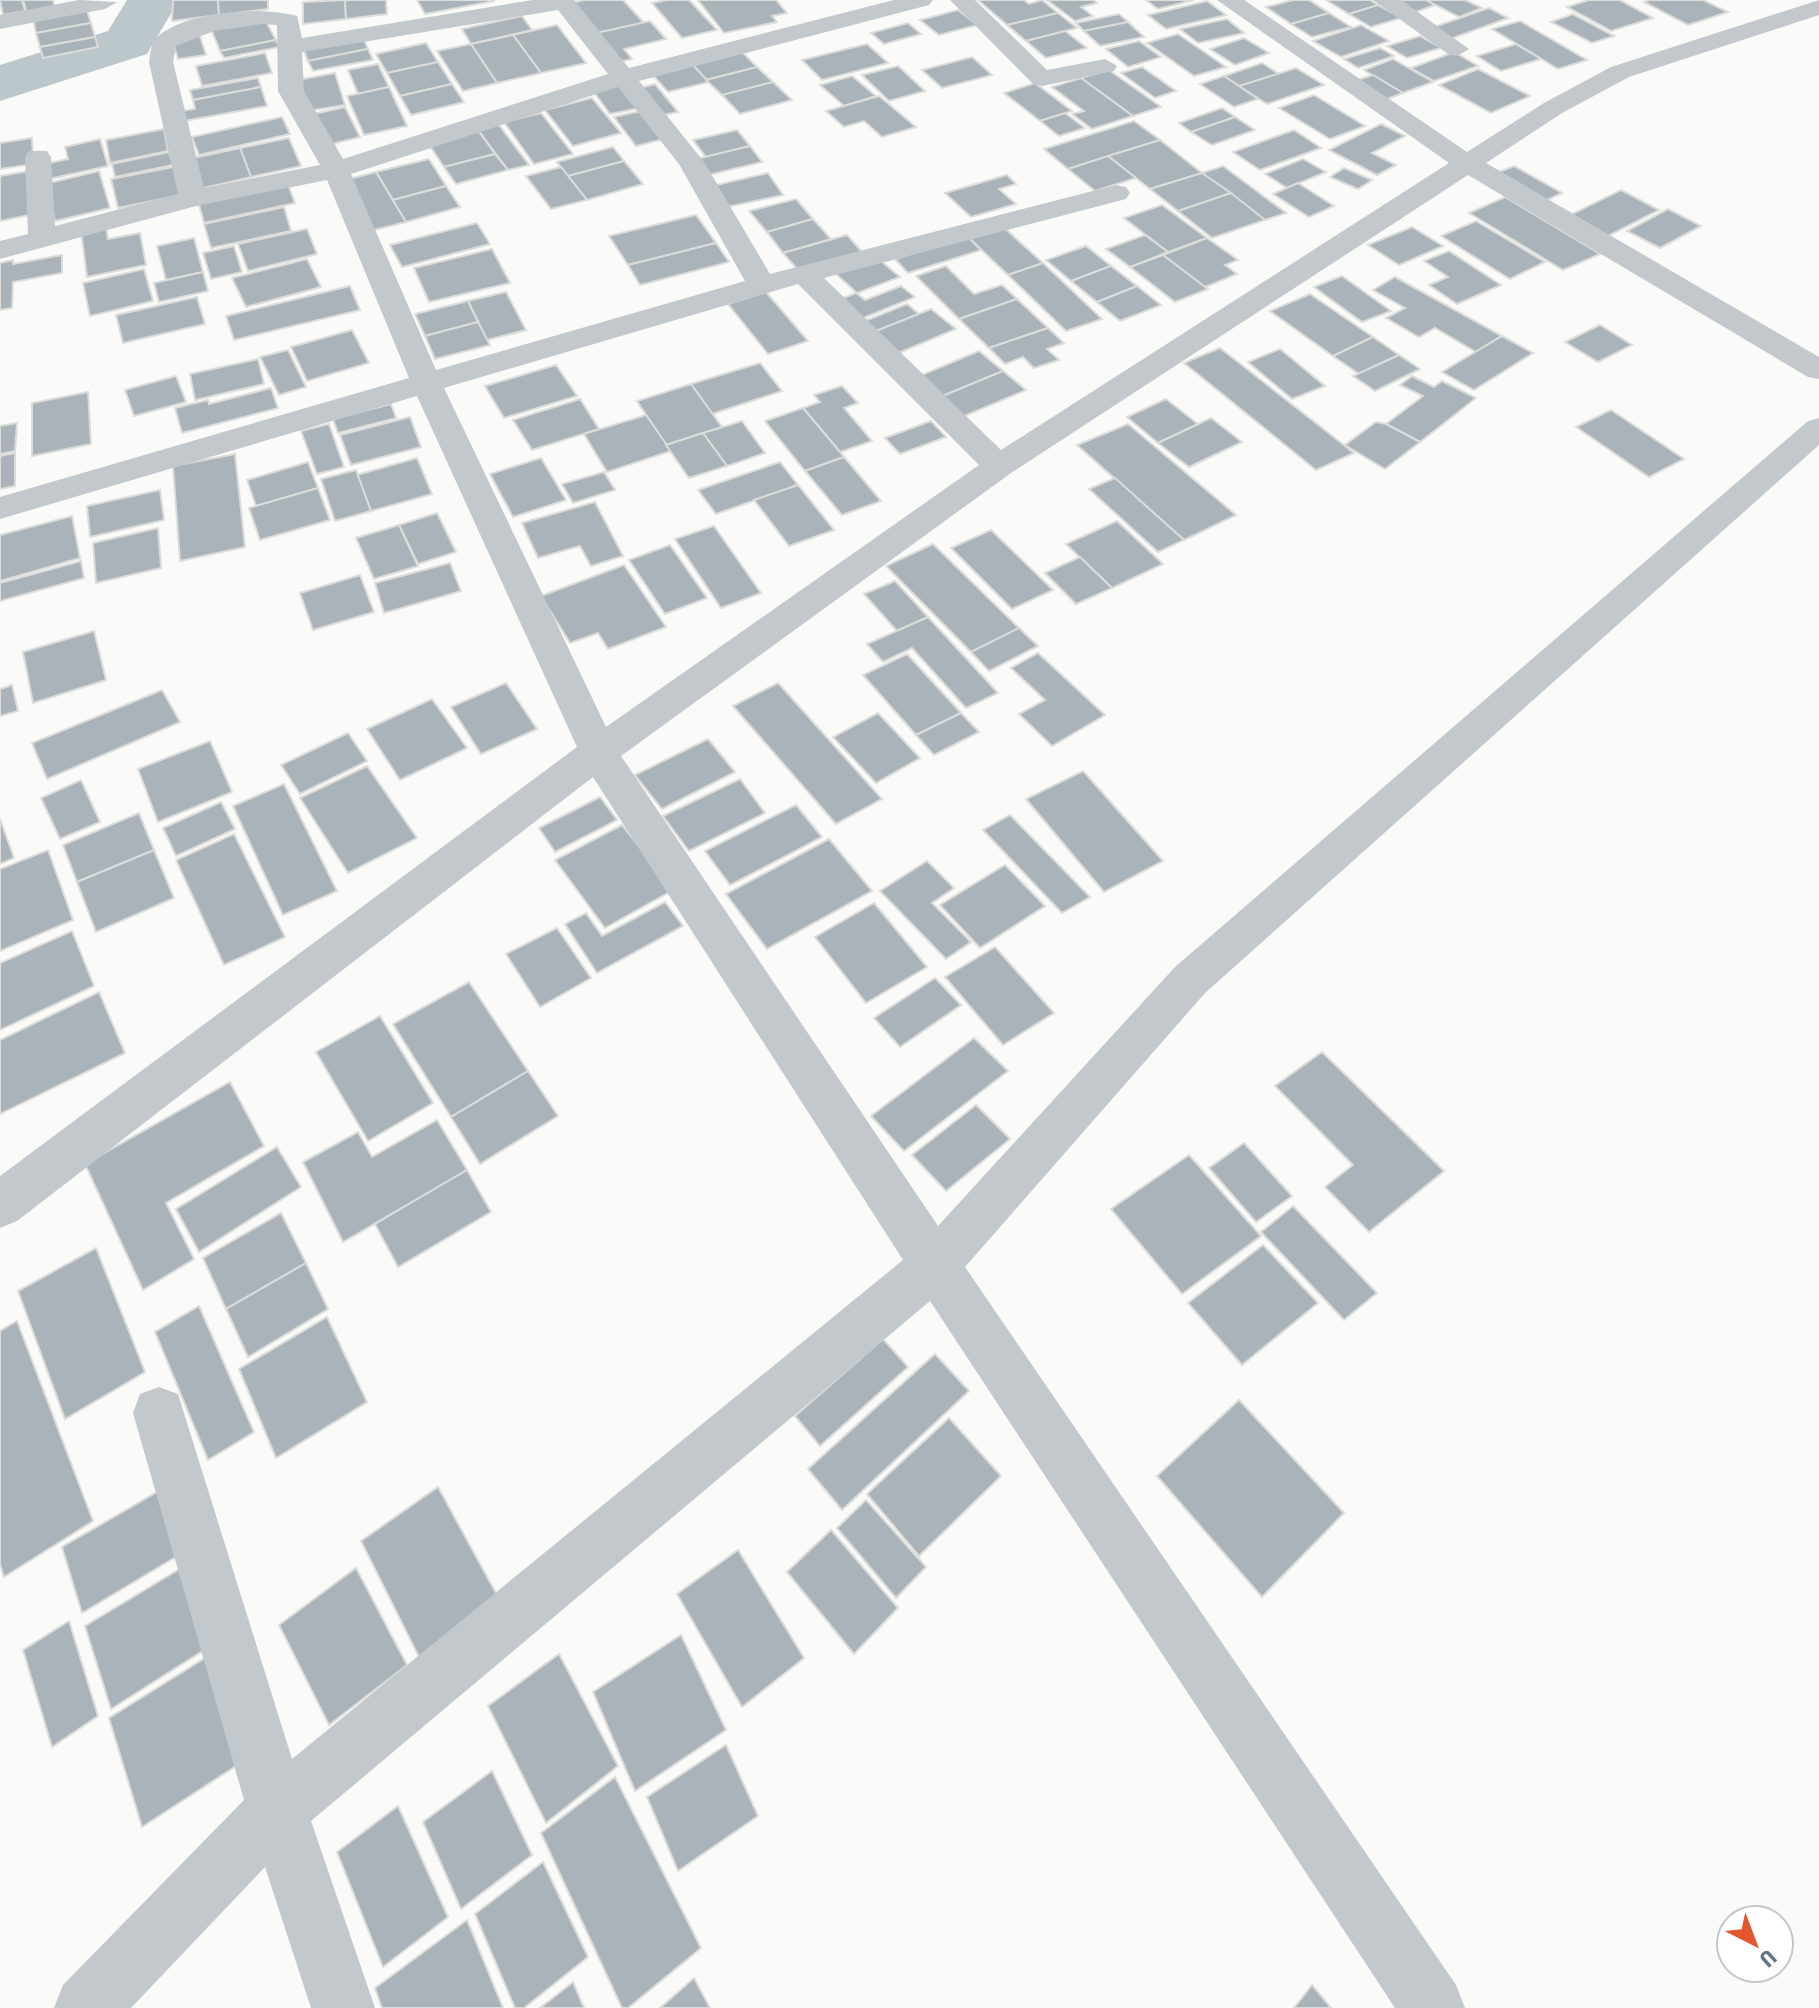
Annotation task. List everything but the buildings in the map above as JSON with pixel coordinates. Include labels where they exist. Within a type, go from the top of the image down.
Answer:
[{"type":"street","points":[[0,250],[193,198],[336,170],[848,8],[921,0]]},
{"type":"street","points":[[962,0],[1042,79],[1105,66]]},
{"type":"street","points":[[1229,0],[1466,163],[1819,370]]},
{"type":"street","points":[[1385,0],[1457,49]]},
{"type":"street","points":[[290,47],[563,1],[691,162],[762,285]]},
{"type":"street","points":[[0,22],[105,2]]},
{"type":"street","points":[[0,1205],[598,752],[999,466],[1466,163],[1620,72],[1819,7]]},
{"type":"street","points":[[193,198],[161,62],[165,43],[188,29],[275,16],[289,21],[288,72],[291,91],[336,170],[427,385],[516,570],[598,752],[935,1265],[1433,2008]]},
{"type":"street","points":[[38,157],[42,239]]},
{"type":"street","points":[[0,508],[762,285],[1116,193]]},
{"type":"street","points":[[804,274],[999,466]]},
{"type":"street","points":[[86,2008],[277,1810],[935,1265],[1190,980],[1819,428]]},
{"type":"street","points":[[159,1413],[277,1810],[343,2008]]},
{"type":"waterway","points":[[0,84],[128,42],[153,0]]}]
